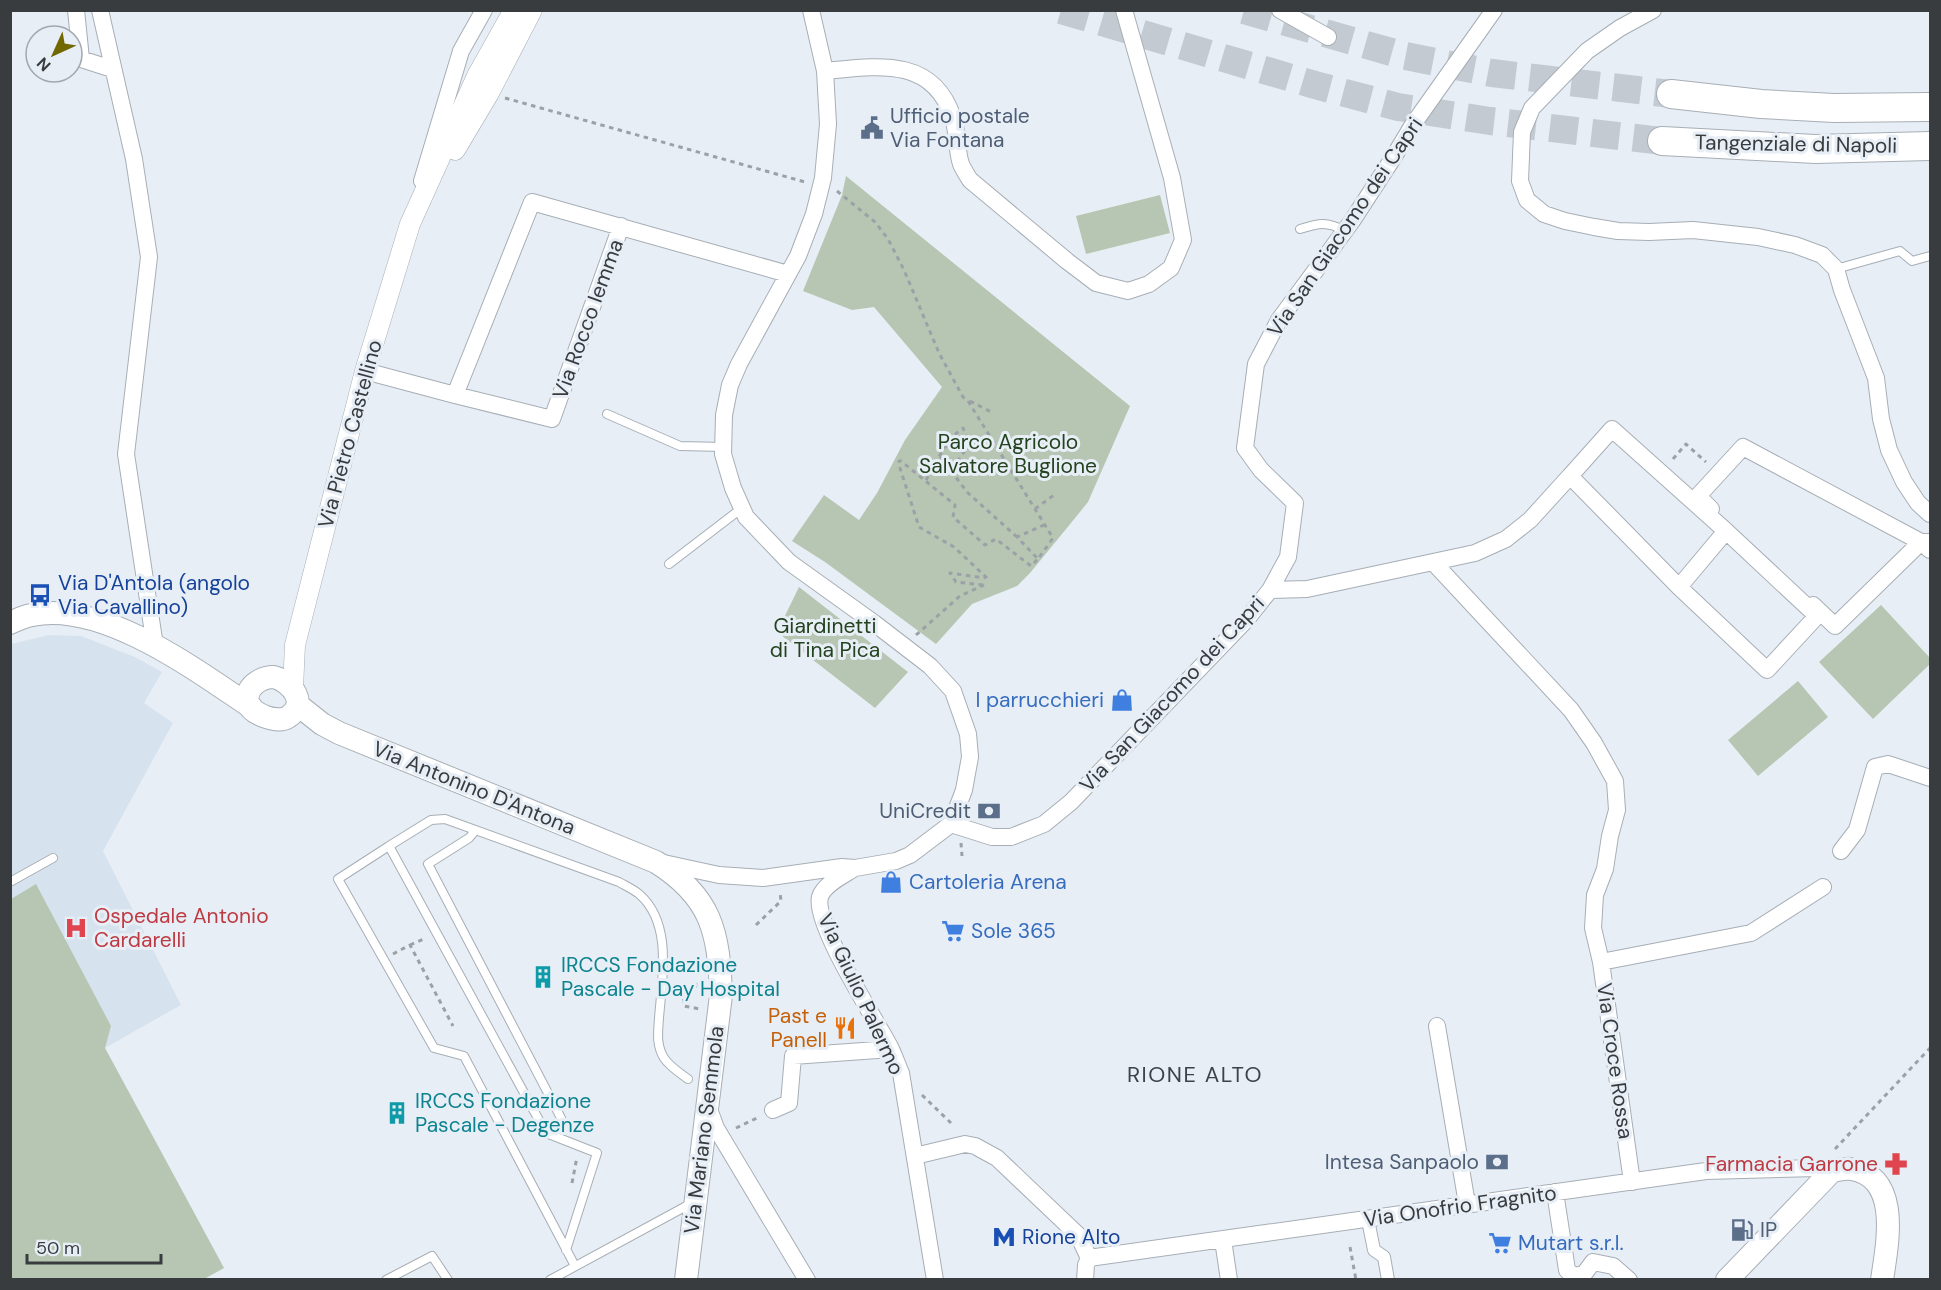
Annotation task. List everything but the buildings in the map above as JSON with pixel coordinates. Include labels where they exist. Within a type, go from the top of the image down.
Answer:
[{"type":"highway","points":[[1834,108],[1873,95],[1930,90]]},
{"type":"highway","name":"Tangenziale di Napoli","points":[[1671,94],[1761,104],[1834,108],[1930,107]]},
{"type":"highway","name":"Tangenziale di Napoli","points":[[1662,141],[1815,149],[1930,146]]},
{"type":"main road","points":[[10,623],[34,614],[53,613],[80,616],[114,627],[155,645],[223,688],[250,700],[277,721],[291,716],[295,696],[283,679],[270,677],[258,681],[250,700]]},
{"type":"main road","name":"Via Antonino D'Antona","points":[[295,696],[322,724],[339,733],[656,862]]},
{"type":"main road","name":"Via Mariano Semmola","points":[[656,862],[686,884],[701,903],[712,924],[719,951],[721,996],[706,1100],[686,1280]]},
{"type":"main road","points":[[1726,1280],[1824,1170],[1851,1169],[1868,1175],[1880,1188],[1886,1201],[1889,1218],[1882,1280]]},
{"type":"street","points":[[76,10],[81,59],[112,69]]},
{"type":"street","points":[[100,10],[134,159],[149,257],[126,454],[155,645]]},
{"type":"street","points":[[410,224],[461,51],[484,10]]},
{"type":"street","name":"Via Pietro Castellino","points":[[295,696],[295,645],[364,371],[410,224],[477,76],[514,10]]},
{"type":"street","name":"Via Pietro Castellino","points":[[410,224],[496,95],[532,10]]},
{"type":"street","points":[[656,862],[680,865],[719,875],[763,878],[896,861],[910,855],[951,824],[964,790],[970,757],[968,734],[952,691],[930,666],[906,647],[789,562],[746,517],[733,488],[723,454],[724,415],[730,385],[739,364],[798,256],[814,214],[823,177],[828,124],[825,71],[811,10]]},
{"type":"street","points":[[825,71],[871,66],[899,67],[927,79],[943,95],[954,119],[961,164],[970,180],[1096,283],[1128,291],[1149,285],[1171,268],[1183,240],[1172,178],[1124,10]]},
{"type":"street","points":[[1280,10],[1328,37]]},
{"type":"street","name":"Via San Giacomo dei Capri","points":[[951,824],[992,837],[1011,837],[1044,824],[1071,802],[1154,717],[1247,619],[1270,590],[1288,557],[1295,503],[1261,470],[1245,448],[1256,364],[1279,320],[1345,231],[1414,123],[1494,10]]},
{"type":"street","points":[[1653,10],[1620,28],[1587,51],[1532,108],[1522,132],[1520,181],[1527,200],[1544,213],[1565,221],[1618,231],[1693,230],[1758,237],[1795,245],[1822,255],[1836,269],[1876,378],[1881,419],[1888,450],[1904,482],[1930,514]]},
{"type":"street","points":[[461,51],[477,76],[496,95]]},
{"type":"street","name":"Via Rocco Iemma","points":[[455,395],[532,202],[788,274]]},
{"type":"street","name":"Via Rocco Iemma","points":[[364,371],[552,419],[621,226]]},
{"type":"street","points":[[1270,590],[1307,589],[1475,553],[1506,539],[1530,520],[1612,429],[1817,616],[1767,670],[1679,587],[1570,476]]},
{"type":"street","points":[[1743,447],[1927,544],[1835,626],[1698,496],[1743,447]]},
{"type":"street","points":[[1679,587],[1726,531]]},
{"type":"street","points":[[1433,562],[1571,710],[1594,743],[1615,781],[1617,810],[1605,869],[1594,895],[1593,928],[1601,962]]},
{"type":"street","name":"Via Pietro Castellino","points":[[270,677],[295,645]]},
{"type":"street","points":[[1840,851],[1857,830],[1875,766],[1888,764],[1930,777]]},
{"type":"street","name":"Via Giulio Palermo","points":[[855,868],[826,887],[820,896],[819,908],[829,936],[891,1048],[901,1073],[935,1280]]},
{"type":"street","name":"Via Croce Rossa","points":[[1632,1182],[1601,962],[1751,933],[1822,887]]},
{"type":"street","points":[[1437,1026],[1467,1204]]},
{"type":"street","points":[[773,1110],[789,1103],[794,1056],[891,1048]]},
{"type":"street","points":[[706,1100],[716,1128],[807,1280]]},
{"type":"street","points":[[915,1156],[965,1144],[975,1146],[997,1158],[1078,1234],[1089,1258],[1085,1280]]},
{"type":"street","name":"Via Onofrio Fragnito","points":[[1089,1258],[1706,1171],[1824,1170]]},
{"type":"street","points":[[1555,1192],[1567,1270],[1573,1275],[1584,1274],[1593,1262],[1613,1266],[1629,1280]]},
{"type":"street","points":[[1368,1220],[1374,1250],[1384,1257],[1388,1280]]},
{"type":"street","points":[[1223,1240],[1229,1280]]},
{"type":"lane","points":[[1300,229],[1315,224],[1331,224],[1345,231]]},
{"type":"lane","points":[[1836,269],[1900,251],[1912,261],[1930,256]]},
{"type":"lane","points":[[607,414],[680,446],[724,447]]},
{"type":"lane","points":[[669,564],[742,508]]},
{"type":"lane","points":[[574,1266],[464,1056],[434,1048],[338,879],[431,820],[445,819],[619,882],[639,894],[650,907],[663,938],[657,1042],[670,1066],[688,1079]]},
{"type":"lane","points":[[475,831],[469,838],[428,864],[561,1118]]},
{"type":"lane","points":[[389,846],[546,1133],[597,1153],[566,1250]]},
{"type":"lane","points":[[10,882],[53,858]]},
{"type":"lane","points":[[550,1280],[695,1201]]},
{"type":"lane","points":[[386,1280],[432,1256],[448,1280]]},
{"type":"path","points":[[496,95],[806,182]]},
{"type":"path","points":[[823,177],[875,222],[888,239],[904,270],[939,353],[963,397],[993,413]]},
{"type":"path","points":[[906,647],[919,631],[960,596],[984,585],[956,582],[950,573],[987,578],[954,547],[919,527],[899,461],[901,460],[955,505],[953,517],[985,545],[996,539],[1031,566],[1053,538],[968,401]]},
{"type":"path","points":[[926,480],[940,455],[955,434],[963,428],[970,444],[951,470]]},
{"type":"path","points":[[976,447],[990,438]]},
{"type":"path","points":[[1661,473],[1686,444],[1718,473]]},
{"type":"path","points":[[940,455],[967,492],[1038,559]]},
{"type":"path","points":[[1035,508],[1054,495]]},
{"type":"path","points":[[1017,537],[1044,525]]},
{"type":"path","points":[[961,842],[962,856]]},
{"type":"path","points":[[756,924],[781,901],[779,883]]},
{"type":"path","points":[[384,960],[410,945],[453,1026]]},
{"type":"path","points":[[696,982],[695,991],[683,991],[684,1006],[700,1009],[699,1018]]},
{"type":"path","points":[[1824,1170],[1930,1048]]},
{"type":"path","points":[[919,1092],[951,1123]]},
{"type":"path","points":[[736,1128],[773,1110]]},
{"type":"path","points":[[1350,1247],[1356,1280]]},
{"type":"shaded area","name":"Ospedale Antonio Cardarelli","points":[[49,635],[81,636],[135,657],[162,672],[144,703],[173,723],[103,851],[181,1005],[105,1048],[224,1268],[204,1279],[11,1280],[11,644]]},
{"type":"green space","name":"Parco Agricolo Salvatore Buglione","points":[[846,176],[1130,406],[1088,502],[1071,523],[1017,586],[972,604],[936,644],[825,562],[792,541],[824,495],[859,520],[877,493],[905,440],[942,387],[874,307],[852,310],[803,291],[842,195]]},
{"type":"green space","points":[[1160,195],[1170,233],[1086,254],[1076,216]]},
{"type":"green space","name":"Giardinetti di Tina Pica","points":[[799,587],[908,672],[875,708],[777,632]]},
{"type":"green space","points":[[1881,605],[1930,658],[1930,664],[1873,719],[1819,662]]},
{"type":"green space","points":[[1798,681],[1828,717],[1758,776],[1728,740]]},
{"type":"green space","points":[[36,884],[111,1026],[105,1048],[224,1268],[204,1279],[11,1279],[11,899]]},
{"type":"tunnel","points":[[1061,10],[1315,85],[1398,107],[1490,121],[1662,141]]},
{"type":"tunnel","points":[[1244,10],[1405,56],[1492,73],[1671,94]]},
{"type":"place","name":"Ufficio postale Via Fontana","points":[[872,128]]},
{"type":"place","name":"Via D'Antola (angolo Via Cavallino)","points":[[40,595]]},
{"type":"place","name":"I parrucchieri","points":[[1122,700]]},
{"type":"place","name":"UniCredit","points":[[989,811]]},
{"type":"place","name":"Cartoleria Arena","points":[[891,882]]},
{"type":"place","name":"Ospedale Antonio Cardarelli","points":[[76,928]]},
{"type":"place","name":"Sole 365","points":[[953,931]]},
{"type":"place","name":"IRCCS Fondazione Pascale - Day Hospital","points":[[543,977]]},
{"type":"place","name":"Past e Panell","points":[[845,1028]]},
{"type":"place","name":"IRCCS Fondazione Pascale - Degenze","points":[[397,1113]]},
{"type":"place","name":"Intesa Sanpaolo","points":[[1497,1162]]},
{"type":"place","name":"Farmacia Garrone","points":[[1896,1164]]},
{"type":"place","name":"IP","points":[[1742,1230]]},
{"type":"place","name":"Rione Alto","points":[[1004,1237]]},
{"type":"place","name":"Mutart s.r.l.","points":[[1500,1243]]},
{"type":"district","name":"RIONE ALTO","points":[[1195,1074]]}]
